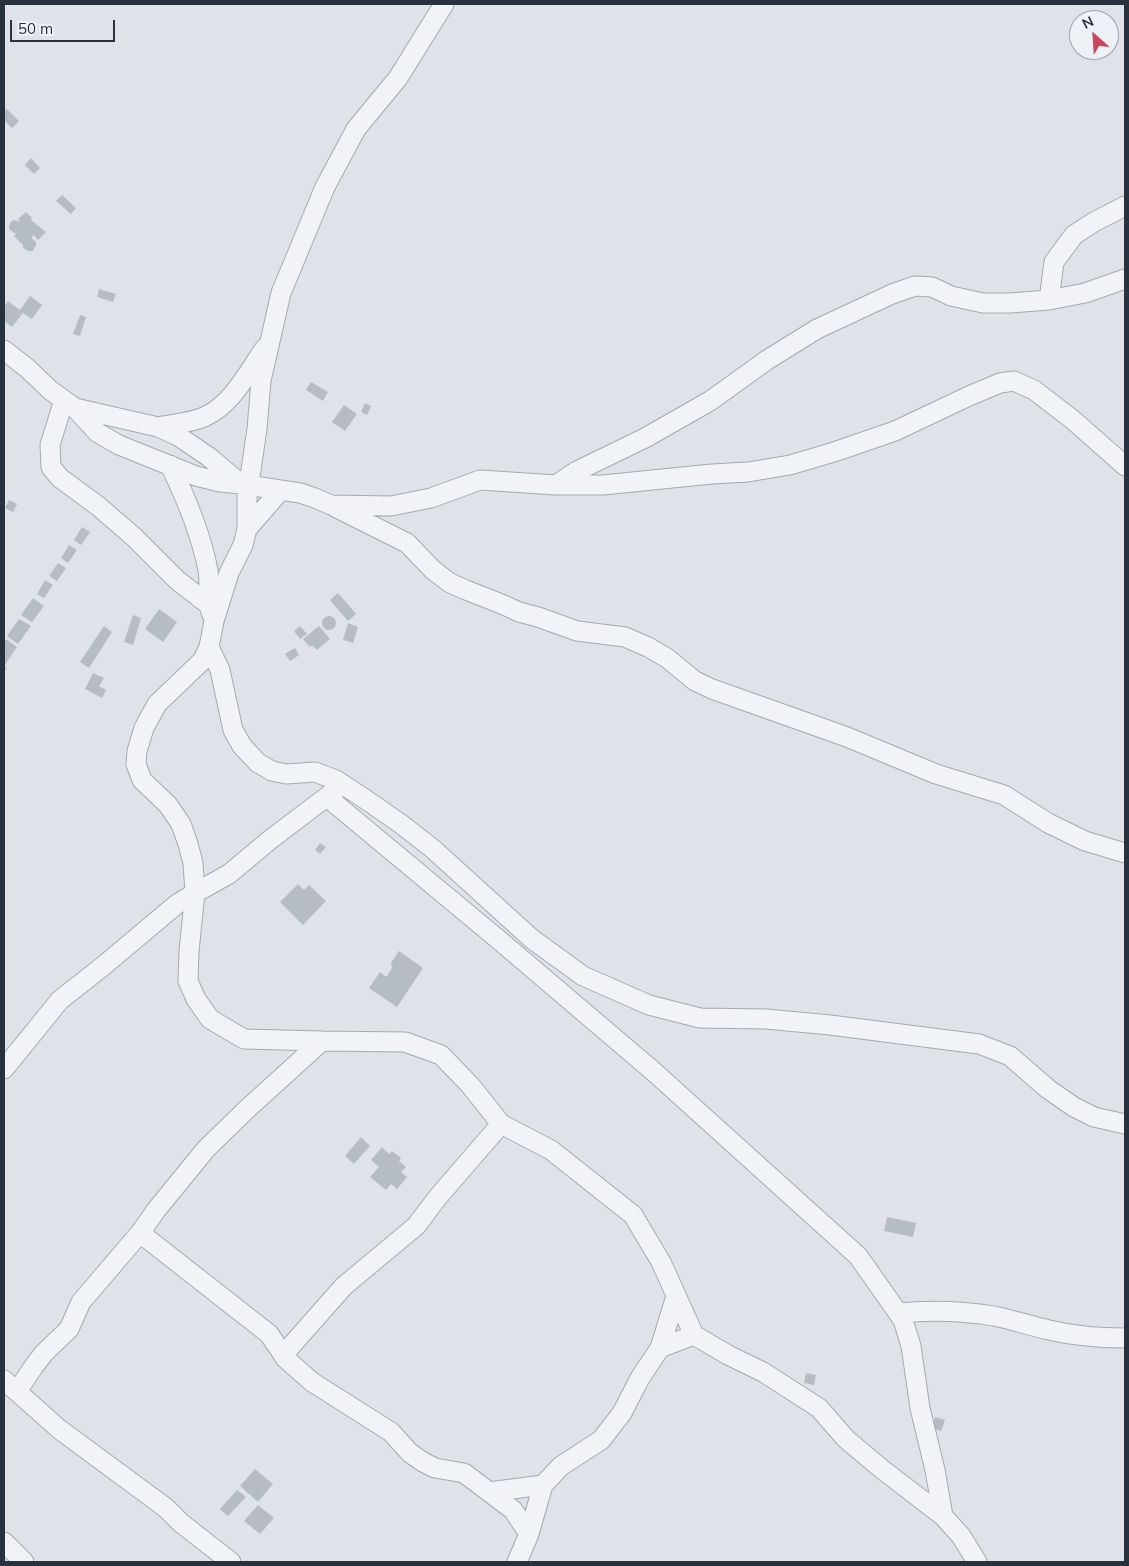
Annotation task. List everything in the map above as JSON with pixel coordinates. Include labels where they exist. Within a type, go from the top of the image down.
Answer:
[{"type":"street","points":[[211,613],[243,546],[247,529],[245,485],[257,429],[261,381],[281,293],[325,187],[356,129],[398,78],[444,4]]},
{"type":"street","points":[[1049,300],[1054,262],[1074,235],[1125,206]]},
{"type":"street","points":[[556,485],[577,471],[645,438],[710,401],[767,360],[817,329],[892,294],[915,286],[932,287],[951,296],[983,303],[1010,303],[1049,300],[1085,293],[1125,279]]},
{"type":"street","points":[[158,427],[202,418],[222,406],[239,386],[270,340]]},
{"type":"street","points":[[4,350],[69,404],[98,433],[119,445],[196,476],[220,482],[300,493],[316,498],[407,543],[433,570],[450,583],[519,612],[577,631],[625,637],[667,658],[695,681],[712,689],[846,737],[936,774],[1004,795],[1048,822],[1085,841],[1125,853]]},
{"type":"street","points":[[331,505],[391,506],[431,498],[480,480],[556,485],[603,485],[748,472],[790,465],[894,431],[969,396],[1000,384],[1014,381],[1034,390],[1073,420],[1125,466]]},
{"type":"street","points":[[69,404],[158,427],[178,436],[245,485]]},
{"type":"street","points":[[69,404],[50,445],[51,466],[60,478],[98,506],[134,537],[211,613]]},
{"type":"street","points":[[170,465],[196,528],[208,572],[211,613],[209,647],[203,660],[157,704],[144,728],[137,751],[136,764],[142,780],[168,805],[181,824],[188,844],[193,863],[195,893],[188,981],[196,999],[210,1019],[244,1039],[405,1042],[440,1055],[470,1085],[501,1124],[551,1150],[633,1215],[661,1262],[694,1335],[728,1355],[763,1372],[819,1408],[846,1438],[883,1470],[943,1516],[961,1536],[977,1562]]},
{"type":"street","points":[[247,529],[280,491]]},
{"type":"street","points":[[209,647],[220,670],[233,730],[242,746],[258,763],[272,771],[286,774],[315,772],[336,780],[401,824],[433,849],[545,950],[583,976],[649,1005],[700,1018],[766,1019],[830,1025],[979,1044],[1010,1056],[1048,1089],[1074,1107],[1094,1117],[1125,1124]]},
{"type":"street","points":[[4,1069],[60,1000],[177,904],[229,874],[271,839],[343,785]]},
{"type":"street","points":[[327,797],[653,1071],[858,1256],[903,1320],[911,1346],[920,1408],[935,1470],[943,1516]]},
{"type":"street","points":[[231,1562],[181,1523],[166,1508],[59,1429],[11,1385],[69,1329],[81,1302],[140,1233],[206,1149],[252,1103],[322,1041]]},
{"type":"street","points":[[283,1355],[344,1286],[416,1226],[438,1197],[501,1124]]},
{"type":"street","points":[[140,1233],[269,1334],[283,1355],[312,1382],[391,1432],[410,1453],[423,1462],[435,1468],[464,1474],[513,1510],[529,1534]]},
{"type":"street","points":[[517,1562],[529,1534],[542,1485],[561,1466],[601,1440],[622,1413],[640,1378],[660,1348],[676,1296]]},
{"type":"street","points":[[899,1314],[921,1311],[945,1311],[993,1316],[1052,1330],[1098,1338],[1125,1338]]},
{"type":"street","points":[[660,1348],[694,1335]]},
{"type":"street","points":[[489,1492],[542,1485]]},
{"type":"street","points":[[4,1542],[24,1562]]},
{"type":"building","points":[[7,109],[19,121],[12,128],[4,120],[4,111]]},
{"type":"building","points":[[31,158],[40,168],[34,174],[25,165]]},
{"type":"building","points":[[62,195],[76,208],[71,214],[56,201]]},
{"type":"building","points":[[26,212],[32,218],[31,220],[46,232],[38,240],[34,235],[31,238],[36,242],[33,251],[23,248],[23,245],[14,236],[16,234],[9,227],[13,220],[20,222],[18,219]]},
{"type":"building","points":[[99,289],[116,294],[113,302],[97,297]]},
{"type":"building","points":[[30,296],[42,305],[32,319],[23,313],[12,327],[4,321],[4,307],[8,301],[20,310]]},
{"type":"building","points":[[80,315],[86,317],[80,336],[73,334]]},
{"type":"building","points":[[311,382],[328,392],[323,401],[306,390]]},
{"type":"building","points":[[365,403],[371,406],[367,415],[361,412]]},
{"type":"building","points":[[344,405],[357,414],[345,431],[332,422]]},
{"type":"building","points":[[9,500],[17,504],[13,512],[5,508]]},
{"type":"building","points":[[82,527],[90,532],[81,545],[74,540]]},
{"type":"building","points":[[69,545],[77,550],[68,563],[61,558]]},
{"type":"building","points":[[58,563],[66,568],[57,581],[49,576]]},
{"type":"building","points":[[45,580],[53,585],[44,598],[37,594]]},
{"type":"building","points":[[338,593],[356,614],[348,621],[330,600]]},
{"type":"building","points":[[33,598],[44,606],[32,622],[21,615]]},
{"type":"building","points":[[159,609],[177,622],[163,642],[145,629]]},
{"type":"building","points":[[133,615],[141,618],[133,645],[124,642]]},
{"type":"building","points":[[326,616],[332,616],[336,623],[332,630],[326,630],[322,626],[322,620]]},
{"type":"building","points":[[19,619],[31,626],[18,644],[7,636]]},
{"type":"building","points":[[348,623],[358,627],[353,643],[343,640]]},
{"type":"building","points":[[104,626],[112,632],[89,668],[80,662]]},
{"type":"building","points":[[300,626],[307,634],[300,639],[294,631]]},
{"type":"building","points":[[319,626],[330,639],[317,650],[312,645],[310,647],[303,639]]},
{"type":"building","points":[[6,639],[17,647],[4,666],[4,642]]},
{"type":"building","points":[[295,648],[299,655],[290,661],[285,654]]},
{"type":"building","points":[[93,673],[104,678],[99,686],[106,690],[102,698],[85,689]]},
{"type":"building","points":[[320,843],[326,847],[320,854],[315,850]]},
{"type":"building","points":[[298,884],[304,890],[309,885],[326,901],[303,925],[280,902]]},
{"type":"building","points":[[399,951],[423,968],[397,1007],[369,988],[380,972],[386,977],[392,968],[391,963]]},
{"type":"building","points":[[361,1137],[370,1146],[354,1164],[345,1156]]},
{"type":"building","points":[[382,1147],[389,1154],[392,1151],[401,1158],[399,1161],[406,1167],[401,1172],[407,1177],[397,1189],[391,1184],[386,1190],[370,1177],[379,1167],[371,1160]]},
{"type":"building","points":[[887,1217],[916,1223],[913,1237],[884,1231]]},
{"type":"building","points":[[806,1373],[816,1375],[814,1385],[804,1383]]},
{"type":"building","points":[[935,1417],[945,1420],[941,1431],[932,1428]]},
{"type":"building","points":[[255,1469],[273,1484],[258,1502],[240,1486]]},
{"type":"building","points":[[237,1490],[246,1497],[228,1516],[220,1509]]},
{"type":"building","points":[[258,1505],[274,1518],[260,1534],[244,1521]]}]
